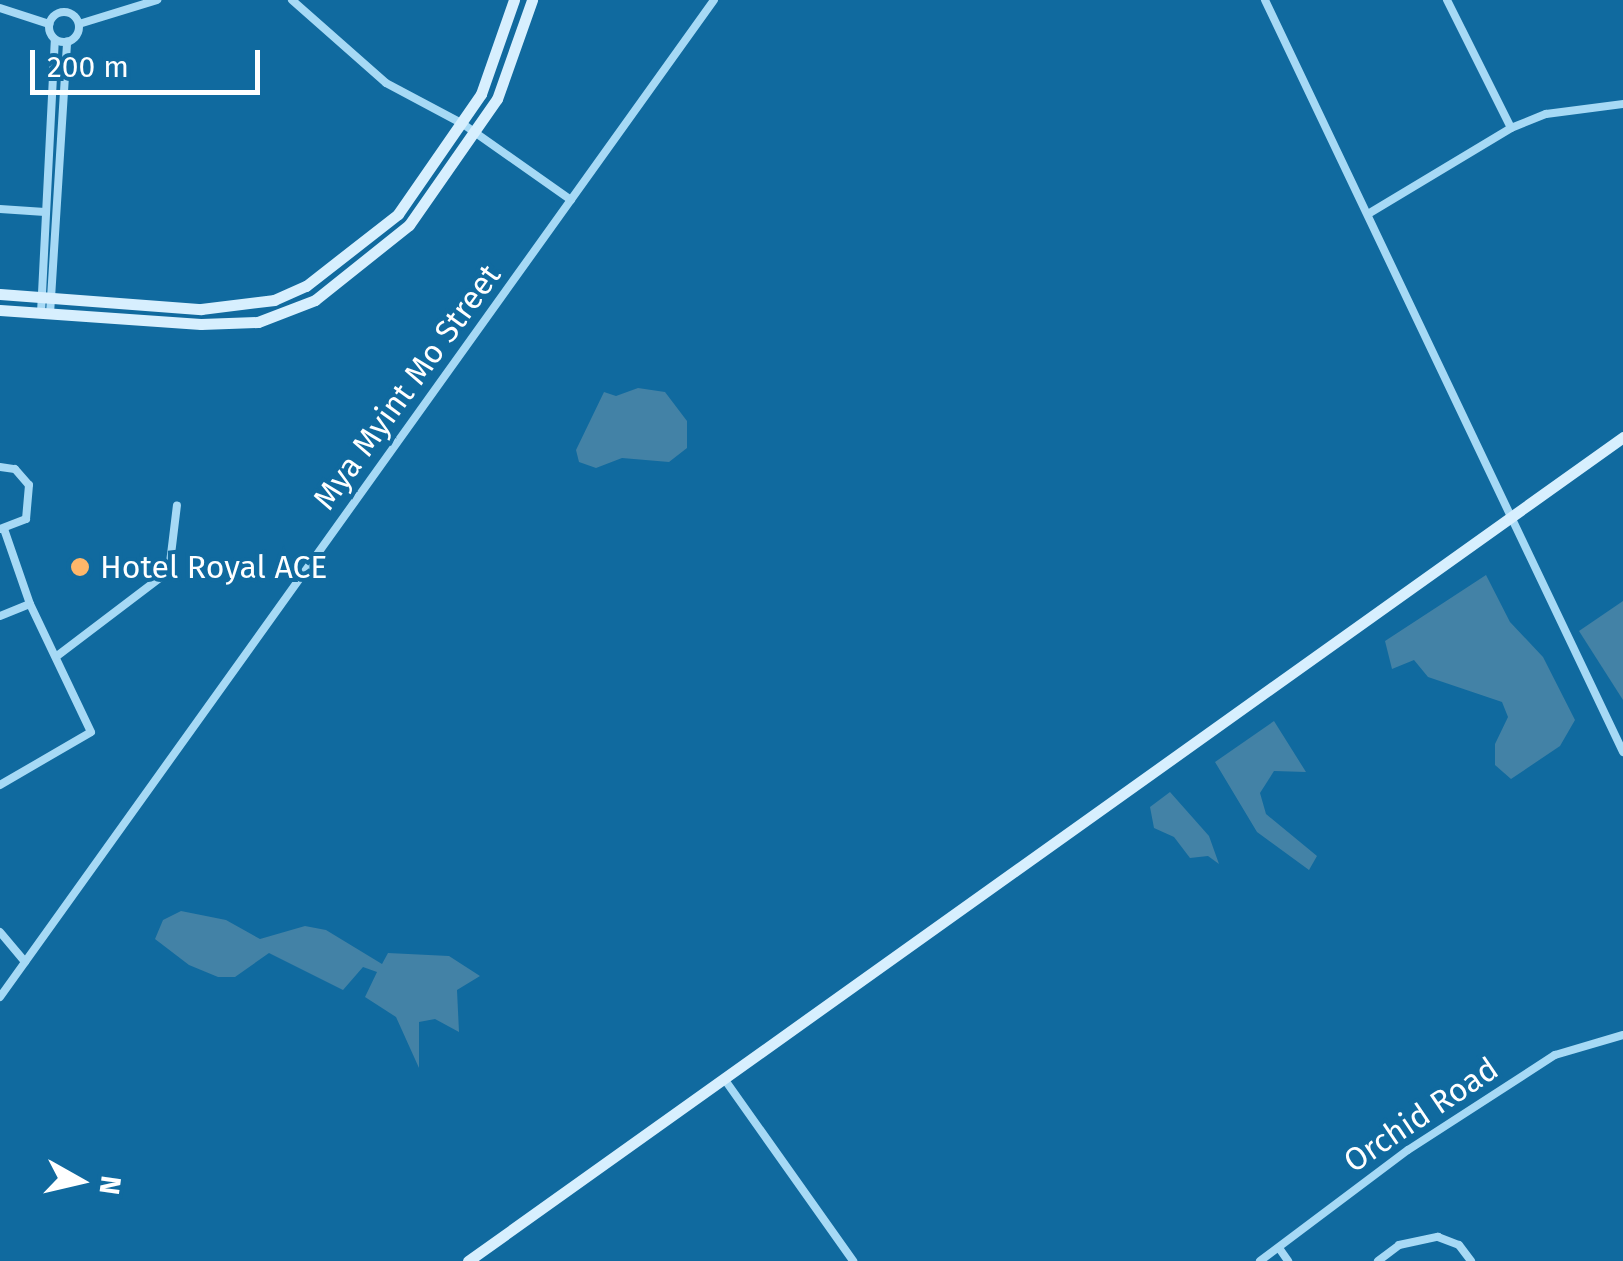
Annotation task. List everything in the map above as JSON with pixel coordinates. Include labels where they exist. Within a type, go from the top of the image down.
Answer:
[{"type":"main road","points":[[0,294],[201,309],[274,300],[366,245],[398,214],[463,124],[492,67],[514,0]]},
{"type":"main road","points":[[0,310],[234,323],[258,322],[316,300],[410,225],[497,99],[532,0]]},
{"type":"main road","points":[[468,1261],[1623,438]]},
{"type":"street","points":[[46,314],[62,150],[67,42],[79,24],[157,0]]},
{"type":"street","points":[[292,0],[386,82],[463,124],[572,200]]},
{"type":"street","name":"Mya Myint Mo Street","points":[[0,997],[714,0]]},
{"type":"street","points":[[1265,0],[1623,752]]},
{"type":"street","points":[[1447,0],[1511,128]]},
{"type":"street","points":[[0,8],[49,24]]},
{"type":"street","points":[[49,24],[61,12],[79,24]]},
{"type":"street","points":[[47,298],[45,212],[55,40],[49,24]]},
{"type":"street","points":[[55,40],[67,42]]},
{"type":"street","points":[[1368,214],[1511,128],[1546,114],[1623,104]]},
{"type":"street","points":[[50,149],[62,150]]},
{"type":"street","points":[[0,209],[45,212]]},
{"type":"street","points":[[0,467],[15,469],[29,485],[26,519],[2,529],[30,604],[91,732],[0,785]]},
{"type":"street","points":[[57,656],[170,570],[177,505]]},
{"type":"street","points":[[1,612],[30,604]]},
{"type":"street","points":[[0,930],[25,962]]},
{"type":"street","name":"Orchid Road","points":[[1260,1261],[1408,1150],[1555,1055],[1623,1035]]},
{"type":"street","points":[[725,1080],[853,1261]]},
{"type":"street","points":[[1378,1261],[1399,1245],[1438,1237],[1459,1245],[1471,1261]]},
{"type":"street","points":[[1278,1248],[1288,1261]]},
{"type":"water","points":[[638,388],[665,392],[687,421],[687,448],[669,462],[622,458],[596,468],[579,462],[576,450],[604,392],[616,396]]},
{"type":"water","points":[[1486,575],[1510,622],[1543,657],[1575,720],[1560,746],[1511,779],[1495,765],[1495,744],[1508,717],[1502,702],[1428,677],[1414,660],[1392,669],[1385,641]]},
{"type":"water","points":[[1623,601],[1623,700],[1579,631]]},
{"type":"water","points":[[1274,721],[1306,772],[1274,771],[1260,793],[1266,814],[1317,856],[1309,870],[1257,832],[1215,762]]},
{"type":"water","points":[[1170,792],[1209,836],[1219,864],[1208,856],[1190,858],[1174,837],[1154,828],[1150,807]]},
{"type":"water","points":[[181,911],[226,920],[260,939],[305,926],[326,930],[382,964],[388,953],[449,956],[480,976],[457,990],[459,1032],[435,1019],[419,1022],[419,1068],[396,1017],[365,997],[377,972],[363,967],[343,990],[269,953],[235,977],[218,977],[189,965],[155,939],[163,920]]},
{"type":"place","name":"Hotel Royal ACE","points":[[80,567]]}]
